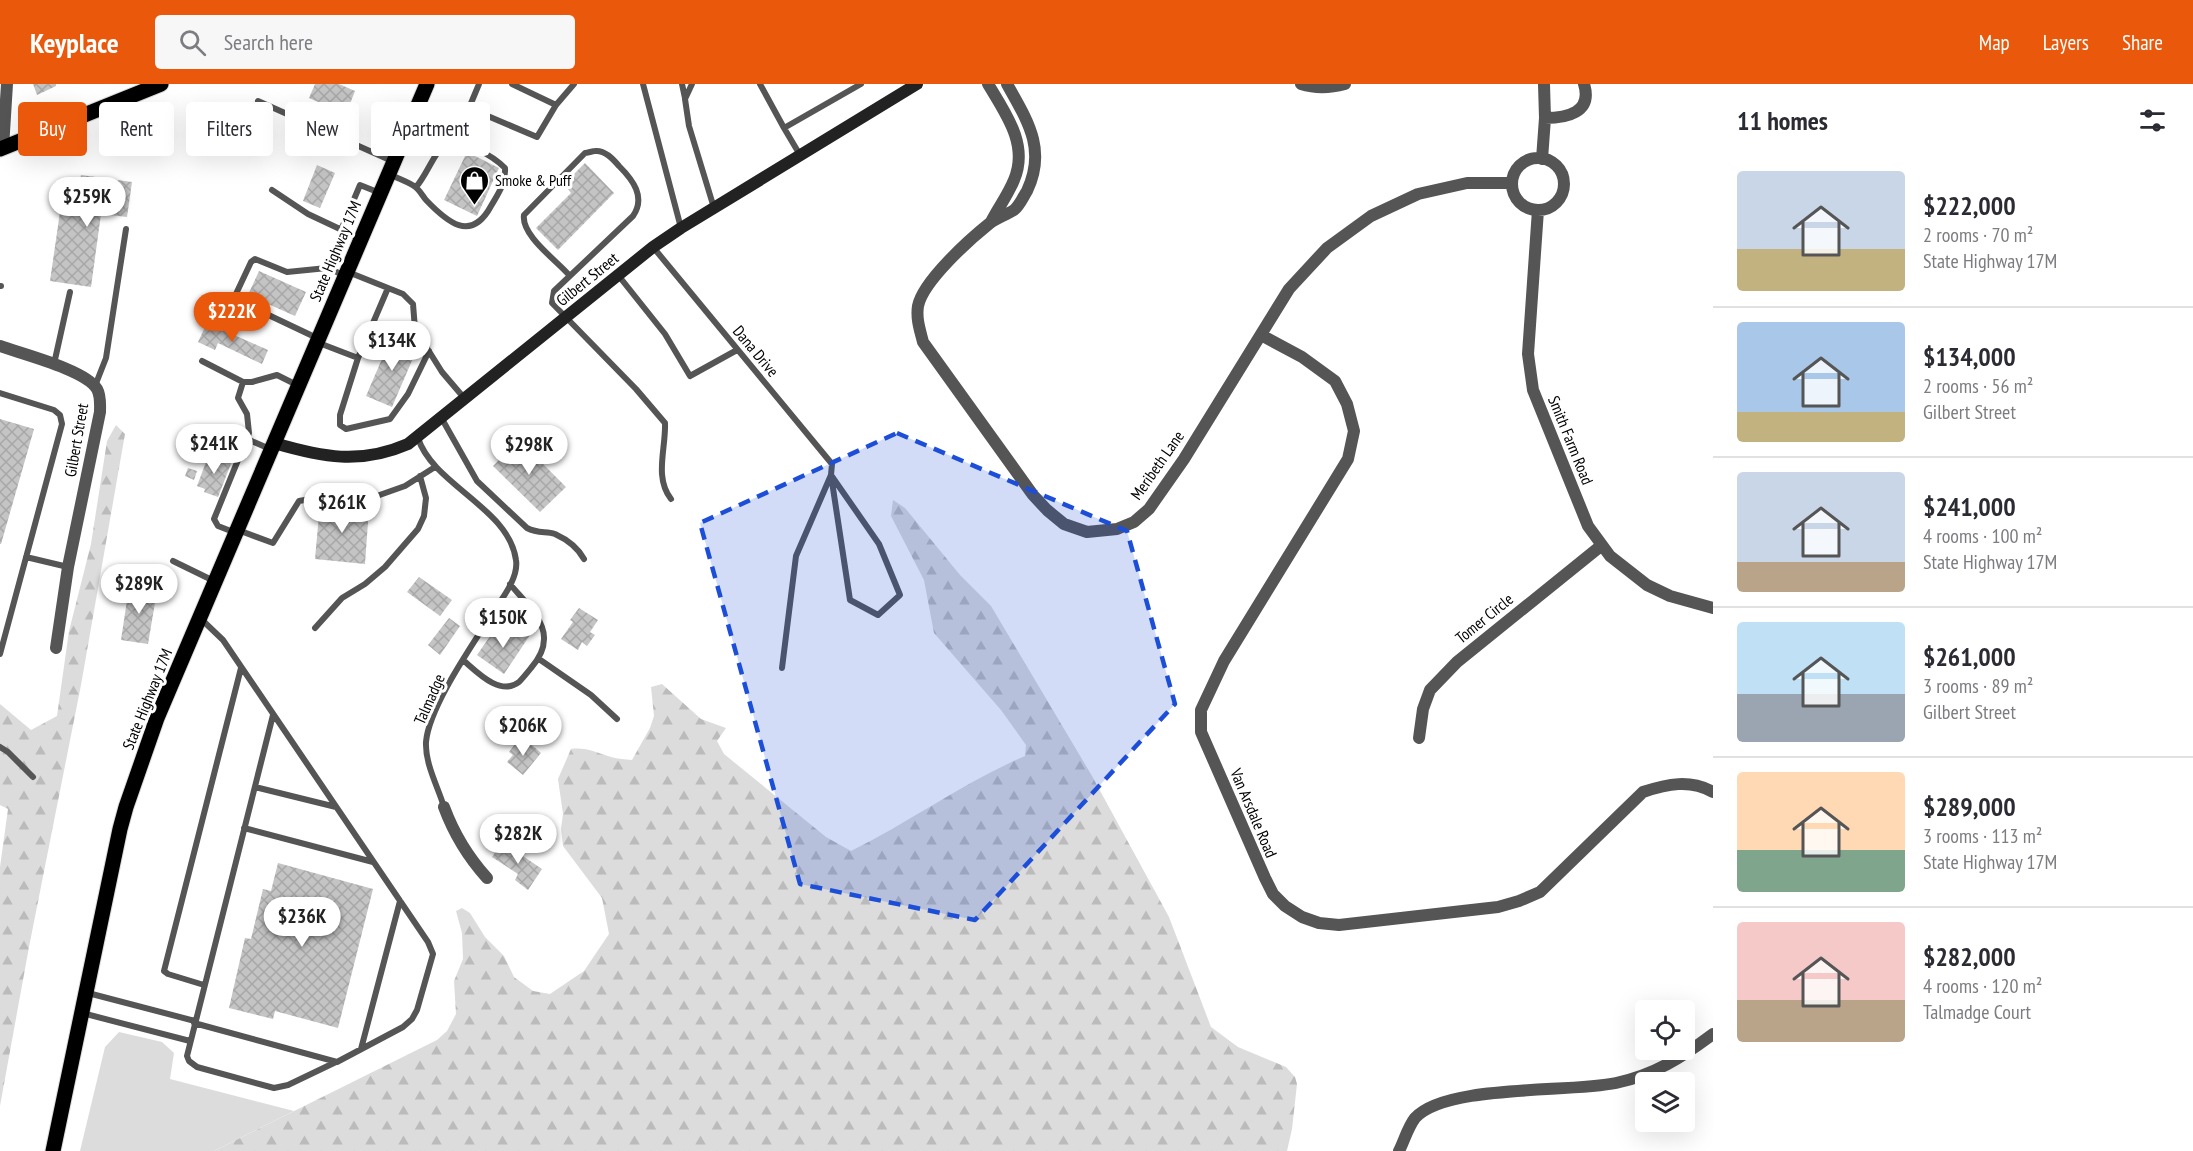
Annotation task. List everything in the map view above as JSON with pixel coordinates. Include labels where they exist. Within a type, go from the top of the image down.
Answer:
[{"type":"main road","points":[[1,148],[159,84]]},
{"type":"main road","name":"State Highway 17M","points":[[419,102],[427,84]]},
{"type":"main road","name":"State Highway 17M","points":[[53,1151],[126,807],[157,718],[395,156]]},
{"type":"street","points":[[1,148],[7,84]]},
{"type":"street","name":"Gilbert Street","points":[[272,446],[318,455],[354,458],[388,452],[418,438],[653,247],[917,84]]},
{"type":"street","name":"Meribeth Lane","points":[[988,84],[1014,129],[1019,152],[1018,170],[1013,183],[991,222]]},
{"type":"street","name":"Meribeth Lane","points":[[1007,84],[1032,134],[1036,150],[1036,166],[1030,183],[1015,209],[991,222],[941,269],[924,290],[918,305],[917,322],[923,342],[1033,495],[1064,524],[1087,532],[1117,530],[1134,522],[1149,509],[1184,459],[1289,289],[1327,249],[1371,216],[1418,194],[1467,183],[1512,183]]},
{"type":"street","points":[[1301,84],[1317,88],[1346,84]]},
{"type":"street","points":[[1542,159],[1545,118],[1544,84]]},
{"type":"street","points":[[1545,118],[1560,118],[1576,114],[1583,104],[1586,91],[1584,84]]},
{"type":"street","points":[[1542,159],[1557,166],[1564,182],[1560,198],[1546,209],[1538,210],[1522,205],[1513,191],[1512,183],[1518,167],[1525,161],[1542,159]]},
{"type":"street","name":"Smith Farm Road","points":[[1538,210],[1528,354],[1530,376],[1537,400],[1588,526],[1610,556],[1647,585],[1670,596],[1713,608]]},
{"type":"street","name":"Van Arsdale Road","points":[[1261,336],[1302,357],[1335,381],[1347,404],[1354,431],[1348,459],[1224,661],[1200,710],[1201,732],[1273,894],[1285,906],[1302,917],[1318,923],[1339,925],[1498,907],[1519,902],[1540,892],[1643,792],[1684,783],[1713,792]]},
{"type":"street","name":"Gilbert Street","points":[[0,346],[80,375],[94,386],[100,399],[100,412],[68,567],[56,648]]},
{"type":"street","name":"Tomer Circle","points":[[1419,738],[1423,709],[1430,690],[1457,662],[1602,545]]},
{"type":"street","points":[[444,807],[459,841],[472,862],[487,878]]},
{"type":"street","points":[[1399,1151],[1415,1119],[1430,1106],[1466,1096],[1613,1084],[1646,1076],[1683,1056],[1713,1034]]},
{"type":"lane","points":[[472,102],[479,84]]},
{"type":"lane","points":[[512,84],[556,105]]},
{"type":"lane","points":[[490,117],[537,137],[556,105],[574,84]]},
{"type":"lane","points":[[643,84],[681,228]]},
{"type":"lane","points":[[682,84],[689,126],[714,208]]},
{"type":"lane","points":[[685,99],[692,84]]},
{"type":"lane","points":[[760,84],[800,155]]},
{"type":"lane","points":[[784,128],[859,84]]},
{"type":"lane","points":[[258,101],[390,167],[416,187],[438,213],[452,223],[465,228],[475,225],[487,213],[506,178],[505,168],[496,159],[459,142],[447,141],[440,147],[425,176],[416,187]]},
{"type":"lane","points":[[570,275],[530,236],[523,223],[524,215],[585,153],[594,150],[611,158],[634,182],[639,198],[638,209],[554,291],[552,303],[666,423],[660,476],[664,491],[671,500]]},
{"type":"lane","points":[[341,230],[360,185],[380,193]]},
{"type":"lane","points":[[272,190],[308,214],[360,238]]},
{"type":"lane","points":[[94,386],[106,358],[126,229]]},
{"type":"lane","name":"Dana Drive","points":[[653,247],[832,464],[831,475]]},
{"type":"lane","points":[[358,358],[316,340],[237,300],[235,296],[251,262],[255,259],[287,272],[324,268],[345,273],[403,294],[413,304],[415,329],[442,372],[465,399]]},
{"type":"lane","points":[[618,275],[665,334],[690,376],[737,350]]},
{"type":"lane","points":[[388,288],[358,358],[340,415],[340,425],[346,429],[390,419],[408,394],[429,351]]},
{"type":"lane","points":[[54,364],[70,292]]},
{"type":"lane","points":[[202,361],[243,382],[252,382],[277,375],[298,385]]},
{"type":"lane","points":[[243,382],[238,398],[249,422],[247,440],[214,519],[218,526],[273,543],[299,501],[328,496],[374,497],[405,486],[435,467]]},
{"type":"lane","points":[[0,393],[50,408],[57,412],[61,419],[61,430],[0,654]]},
{"type":"lane","points":[[442,419],[477,481],[527,528],[536,533],[553,533],[579,550],[584,559]]},
{"type":"lane","name":"Talmadge","points":[[418,438],[422,450],[435,467],[467,493],[509,539],[517,562],[510,584],[463,660],[430,723],[426,742],[431,768],[444,807]]},
{"type":"lane","points":[[247,440],[272,446]]},
{"type":"lane","points":[[831,475],[879,544],[900,595],[878,615],[850,600],[831,475]]},
{"type":"lane","points":[[782,668],[796,556],[831,475]]},
{"type":"lane","points":[[315,628],[342,598],[365,584],[385,567],[418,529],[424,516],[426,498],[420,476]]},
{"type":"lane","points":[[27,557],[68,567]]},
{"type":"lane","points":[[173,561],[215,582]]},
{"type":"lane","points":[[463,660],[490,681],[500,686],[510,687],[518,683],[539,659],[544,639],[540,621],[510,584]]},
{"type":"lane","points":[[199,618],[218,635],[241,668],[374,862],[431,948],[431,961],[417,1010],[412,1019],[403,1027],[337,1062],[288,1085],[274,1088],[192,1065],[187,1056],[273,715]]},
{"type":"lane","points":[[539,659],[591,695],[617,719]]},
{"type":"lane","points":[[204,985],[164,971],[241,668]]},
{"type":"lane","points":[[0,747],[33,777]]},
{"type":"lane","points":[[255,787],[336,807]]},
{"type":"lane","points":[[244,828],[374,862]]},
{"type":"lane","points":[[361,1049],[400,901]]},
{"type":"lane","points":[[86,992],[337,1062]]},
{"type":"lane","points":[[82,1013],[190,1041]]},
{"type":"highlighted area","points":[[897,433],[1127,531],[1175,704],[975,920],[800,884],[700,523]]},
{"type":"green space","points":[[116,425],[125,434],[81,685],[0,1106],[0,867],[8,809],[0,805],[0,704],[31,730],[57,716],[69,631],[91,544],[107,441]]},
{"type":"green space","points":[[893,500],[905,508],[960,575],[991,606],[1092,776],[1169,917],[1211,1027],[1238,1047],[1286,1067],[1295,1077],[1297,1084],[1287,1151],[214,1151],[437,1040],[447,1031],[456,1014],[454,981],[463,959],[462,933],[456,911],[462,908],[470,913],[485,937],[504,956],[514,977],[533,991],[550,994],[584,971],[609,934],[602,898],[563,846],[561,829],[563,814],[558,779],[571,749],[587,750],[614,758],[632,760],[654,716],[651,687],[662,684],[701,719],[726,728],[717,741],[724,754],[826,837],[851,851],[980,778],[1025,756],[1026,745],[1001,710],[934,633],[924,580],[891,516]]},
{"type":"green space","points":[[119,1032],[162,1042],[174,1053],[170,1079],[294,1111],[214,1151],[80,1151],[105,1047]]},
{"type":"building","points":[[33,84],[56,84],[56,86],[37,95]]},
{"type":"building","points":[[315,84],[339,84],[355,91],[351,102],[318,102],[309,98]]},
{"type":"building","points":[[465,156],[475,156],[499,168],[477,216],[444,200]]},
{"type":"building","points":[[585,163],[614,193],[558,250],[536,228],[571,193],[564,184]]},
{"type":"building","points":[[317,165],[335,173],[320,208],[303,201]]},
{"type":"building","points":[[81,175],[132,182],[127,217],[101,214],[91,287],[50,281],[60,212],[75,214]]},
{"type":"building","points":[[259,271],[306,292],[295,316],[248,295]]},
{"type":"building","points":[[207,323],[268,350],[262,364],[218,343],[215,350],[198,342]]},
{"type":"building","points":[[391,338],[417,349],[392,407],[366,396]]},
{"type":"building","points":[[0,419],[34,429],[1,544],[0,544]]},
{"type":"building","points":[[519,440],[566,487],[540,512],[493,466]]},
{"type":"building","points":[[212,453],[232,461],[218,497],[204,492],[205,489],[197,486]]},
{"type":"building","points":[[188,468],[197,471],[194,480],[185,476]]},
{"type":"building","points":[[320,504],[369,508],[365,564],[315,559]]},
{"type":"building","points":[[419,577],[452,600],[440,616],[407,592]]},
{"type":"building","points":[[129,587],[157,591],[148,644],[121,640]]},
{"type":"building","points":[[579,608],[598,620],[590,632],[595,635],[587,646],[582,642],[578,650],[561,639],[573,622],[570,620]]},
{"type":"building","points":[[449,618],[460,626],[440,655],[428,645]]},
{"type":"building","points":[[519,626],[530,635],[504,674],[477,655],[493,632],[507,641]]},
{"type":"building","points":[[526,740],[541,753],[523,775],[507,762],[513,755],[509,752],[516,743],[520,747]]},
{"type":"building","points":[[502,842],[542,869],[528,890],[515,880],[518,874],[492,857]]},
{"type":"building","points":[[278,863],[373,889],[338,1028],[275,1011],[273,1019],[229,1008],[245,938],[251,939],[263,889],[271,891]]},
{"type":"place","name":"Smoke & Puff","points":[[474,206]]}]
